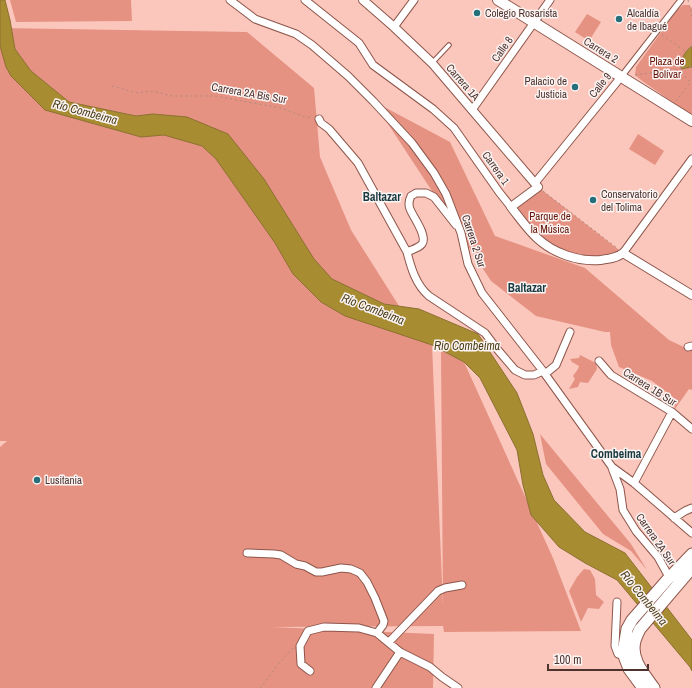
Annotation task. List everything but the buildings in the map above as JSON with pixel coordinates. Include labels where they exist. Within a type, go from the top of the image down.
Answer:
[{"type":"main road","name":"Carrera 2","points":[[498,0],[692,121]]},
{"type":"main road","points":[[643,688],[629,669],[624,656],[626,629],[668,578],[692,554]]},
{"type":"main road","points":[[654,688],[637,663],[634,648],[635,641],[640,629],[692,568]]},
{"type":"street","name":"Carrera 2 Sur","points":[[230,0],[256,19],[296,34],[312,45],[373,101],[412,143],[434,173],[446,194],[461,233],[468,264],[482,293],[544,372],[612,467],[634,483],[692,533]]},
{"type":"street","name":"Carrera 1","points":[[305,0],[359,43],[373,65],[432,109],[454,128],[499,192],[528,229],[541,242],[566,255],[586,260],[612,258],[620,256],[623,253]]},
{"type":"street","name":"Carrera 1A","points":[[363,0],[432,63],[537,185]]},
{"type":"street","points":[[394,27],[414,0]]},
{"type":"street","name":"Calle 8","points":[[472,110],[550,0]]},
{"type":"street","name":"Calle 9","points":[[511,207],[537,185],[681,0]]},
{"type":"street","points":[[319,119],[358,163],[407,252],[411,269],[423,291],[485,333],[515,370],[525,375],[534,375],[544,372],[556,365],[570,332]]},
{"type":"street","points":[[692,159],[623,253],[692,295]]},
{"type":"street","points":[[407,252],[421,245],[423,240],[422,233],[409,208],[410,196],[416,193],[426,193],[434,197],[461,233]]},
{"type":"street","name":"Carrera 1B Sur","points":[[599,361],[611,375],[672,412],[692,429]]},
{"type":"street","points":[[634,483],[672,412]]},
{"type":"street","name":"Carrera 2A Sur","points":[[612,467],[620,489],[623,510],[636,532],[658,557],[668,578]]},
{"type":"street","points":[[674,518],[692,508]]},
{"type":"street","points":[[247,553],[281,555],[296,564],[305,566],[316,572],[341,568],[351,569],[360,573],[367,582],[375,598],[384,621],[377,633]]},
{"type":"street","points":[[389,642],[438,591],[445,588],[462,585]]},
{"type":"street","points":[[618,602],[615,646],[618,654],[624,656]]},
{"type":"street","points":[[310,671],[301,664],[300,646],[308,631],[324,627],[359,628],[377,633],[400,652],[430,667],[458,688]]},
{"type":"street","points":[[376,688],[400,652]]},
{"type":"lane","points":[[432,63],[449,45]]},
{"type":"path","points":[[688,0],[692,18]]},
{"type":"path","points":[[657,32],[686,51]]},
{"type":"path","points":[[671,107],[691,83],[683,74],[681,62],[686,51],[692,46]]},
{"type":"path","points":[[622,77],[692,68]]},
{"type":"path","name":"Carrera 2A Bis Sur","points":[[112,86],[137,93],[153,91],[172,96],[215,96],[281,108],[302,116],[319,119]]},
{"type":"path","points":[[537,185],[623,253]]},
{"type":"path","points":[[263,688],[279,663],[294,647]]},
{"type":"path","points":[[260,688],[264,685]]},
{"type":"green space","points":[[10,0],[131,0],[132,21],[16,22]]},
{"type":"green space","name":"Plaza de Bolívar","points":[[683,5],[688,5],[692,8],[692,116],[635,75],[636,67],[677,10]]},
{"type":"green space","points":[[587,14],[601,22],[589,41],[575,32]]},
{"type":"green space","points":[[0,28],[247,32],[314,88],[320,157],[351,230],[399,306],[432,345],[443,606],[441,350],[464,362],[553,558],[581,631],[444,632],[443,626],[272,627],[434,634],[433,688],[0,688],[0,447],[7,441],[0,441]]},
{"type":"green space","points":[[373,101],[450,142],[495,236],[585,268],[669,340],[692,351],[692,390],[689,389],[675,409],[673,397],[652,381],[619,367],[611,345],[610,332],[536,316],[491,281]]},
{"type":"green space","points":[[638,134],[664,151],[655,165],[629,149]]},
{"type":"green space","name":"Parque de la Música","points":[[538,187],[623,253],[586,259],[548,246],[511,207]]},
{"type":"green space","points":[[580,355],[596,363],[597,369],[588,383],[580,382],[578,387],[569,389],[575,379],[573,376],[579,366],[570,359],[579,358]]},
{"type":"green space","points":[[540,434],[631,544],[647,570],[631,551],[603,534],[546,464]]},
{"type":"green space","points":[[584,569],[590,570],[595,579],[596,595],[604,602],[599,609],[588,608],[581,622],[569,591],[577,577]]},
{"type":"water","name":"Rio Combeima","points":[[0,0],[5,0],[15,49],[31,71],[69,102],[136,116],[153,114],[187,117],[228,134],[264,179],[314,259],[332,279],[384,304],[419,309],[478,334],[517,393],[533,434],[543,475],[554,500],[585,532],[625,553],[692,640],[692,671],[617,580],[559,547],[531,515],[523,485],[517,450],[480,378],[464,362],[432,345],[345,316],[321,302],[293,274],[275,243],[216,159],[202,146],[164,135],[141,137],[45,110],[11,76],[6,67],[0,46]]},
{"type":"water","points":[[692,46],[692,67],[681,69],[684,56]]},
{"type":"place","name":"Colegio Rosarista","points":[[477,13]]},
{"type":"place","name":"Alcaldía de Ibagué","points":[[619,19]]},
{"type":"place","name":"Palacio de Justicia","points":[[575,87]]},
{"type":"place","name":"Conservatorio del Tolima","points":[[593,200]]},
{"type":"place","name":"Lusitania","points":[[37,480]]},
{"type":"district","name":"Baltazar","points":[[382,197]]},
{"type":"district","name":"Baltazar","points":[[527,288]]},
{"type":"district","name":"Combeima","points":[[616,454]]},
{"type":"water label","name":"Río Combeima","points":[[85,112]]},
{"type":"water label","name":"Río Combeima","points":[[373,309]]},
{"type":"water label","name":"Río Combeima","points":[[644,598]]}]
